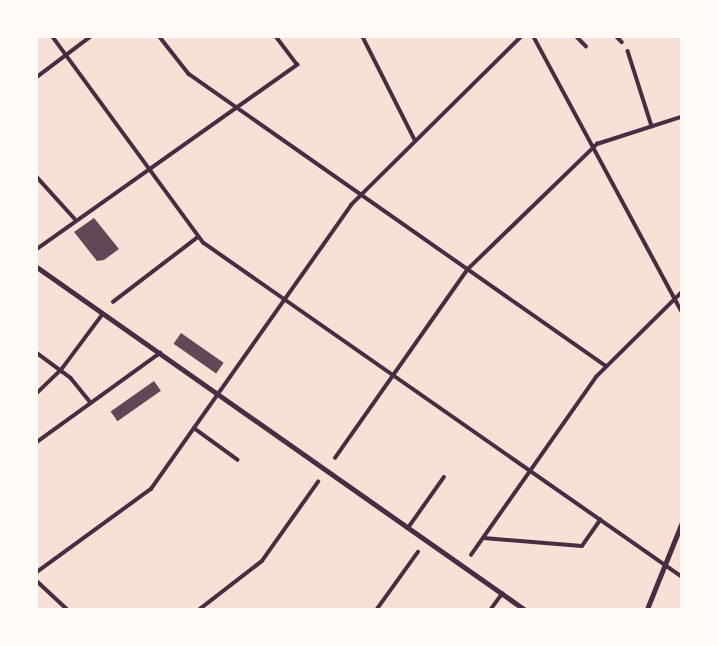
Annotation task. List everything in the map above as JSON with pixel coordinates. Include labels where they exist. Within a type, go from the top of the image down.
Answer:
[{"type":"street","points":[[53,37],[198,237],[681,576]]},
{"type":"street","points":[[37,76],[90,37]]},
{"type":"street","points":[[160,37],[189,74],[606,366]]},
{"type":"street","points":[[37,249],[234,107],[298,65],[276,37]]},
{"type":"street","points":[[363,37],[415,140]]},
{"type":"street","points":[[37,572],[150,489],[361,194],[521,37]]},
{"type":"street","points":[[534,37],[681,310]]},
{"type":"street","points":[[577,37],[586,46]]},
{"type":"street","points":[[617,37],[622,42]]},
{"type":"street","points":[[628,51],[652,127]]},
{"type":"street","points":[[335,458],[468,269],[593,149],[681,117]]},
{"type":"street","points":[[37,177],[76,220]]},
{"type":"street","points":[[113,302],[198,237]]},
{"type":"street","points":[[37,267],[524,609]]},
{"type":"street","points":[[471,555],[606,366],[681,293]]},
{"type":"street","points":[[37,393],[61,370],[102,315]]},
{"type":"street","points":[[37,353],[61,370],[91,403]]},
{"type":"street","points":[[37,442],[160,353]]},
{"type":"street","points":[[194,428],[238,460]]},
{"type":"street","points":[[408,528],[444,477]]},
{"type":"street","points":[[200,609],[262,561],[318,482]]},
{"type":"street","points":[[484,538],[582,546],[600,520]]},
{"type":"street","points":[[648,609],[663,564],[681,525]]},
{"type":"street","points":[[377,609],[418,552]]},
{"type":"street","points":[[37,581],[67,609]]},
{"type":"street","points":[[491,609],[502,594]]},
{"type":"building","points":[[94,218],[119,249],[104,260],[97,261],[74,232]]},
{"type":"building","points":[[181,333],[224,363],[216,373],[174,344]]},
{"type":"building","points":[[154,381],[161,391],[117,421],[111,411]]}]
